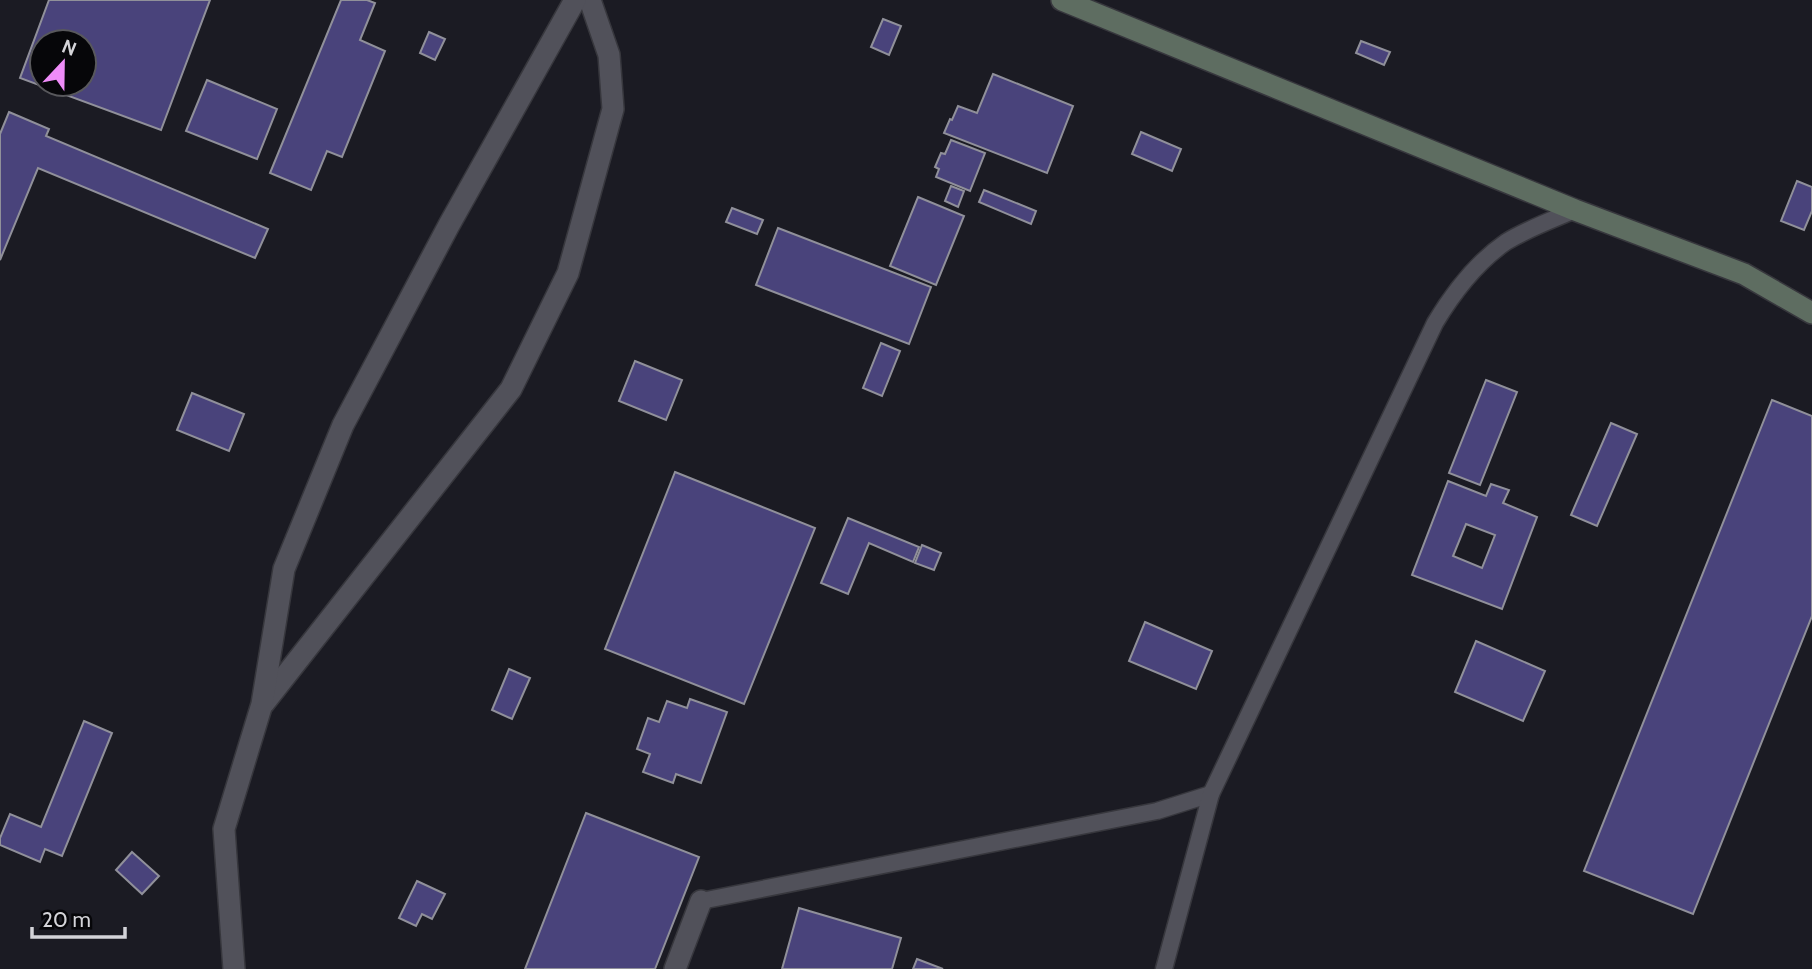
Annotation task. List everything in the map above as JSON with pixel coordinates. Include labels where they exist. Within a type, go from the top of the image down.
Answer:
[{"type":"street","points":[[234,969],[224,829],[262,704],[284,569],[342,425],[449,225],[575,0]]},
{"type":"street","points":[[262,704],[511,389],[568,273],[613,109],[609,55],[590,0]]},
{"type":"street","points":[[1062,0],[1575,210],[1744,274],[1812,313]]},
{"type":"street","points":[[675,969],[701,901]]},
{"type":"lane","points":[[1164,969],[1211,794],[1419,355],[1446,304],[1460,286],[1506,243],[1575,210]]},
{"type":"lane","points":[[701,901],[1157,811],[1211,794]]},
{"type":"building","points":[[49,0],[210,0],[161,130],[74,98],[98,98],[98,28],[39,28]]},
{"type":"building","points":[[341,0],[367,0],[375,3],[360,40],[385,51],[342,157],[327,151],[311,190],[270,173]]},
{"type":"building","points":[[883,19],[901,26],[889,55],[871,47]]},
{"type":"building","points":[[429,32],[445,39],[435,60],[420,53]]},
{"type":"building","points":[[1361,41],[1390,52],[1384,65],[1356,53]]},
{"type":"building","points":[[28,56],[28,81],[20,78]]},
{"type":"building","points":[[993,74],[1073,106],[1047,173],[944,133],[958,106],[977,113]]},
{"type":"building","points":[[207,80],[277,109],[257,159],[186,131]]},
{"type":"building","points":[[9,112],[49,129],[46,136],[268,229],[255,258],[38,168],[0,260],[0,134]]},
{"type":"building","points":[[1141,132],[1181,149],[1172,171],[1132,154]]},
{"type":"building","points":[[951,140],[985,153],[970,191],[936,177],[939,169],[935,167]]},
{"type":"building","points":[[1797,181],[1812,187],[1812,211],[1804,230],[1781,221]]},
{"type":"building","points":[[951,186],[964,191],[958,207],[945,201]]},
{"type":"building","points":[[984,190],[1036,211],[1031,224],[979,202]]},
{"type":"building","points":[[918,197],[964,216],[936,285],[890,266]]},
{"type":"building","points":[[732,208],[763,220],[757,234],[726,222]]},
{"type":"building","points":[[778,228],[931,287],[909,344],[756,285]]},
{"type":"building","points":[[881,343],[900,351],[882,396],[863,388]]},
{"type":"building","points":[[635,361],[682,380],[666,420],[619,401]]},
{"type":"building","points":[[1486,380],[1517,392],[1480,485],[1449,473]]},
{"type":"building","points":[[192,393],[244,414],[229,451],[177,430]]},
{"type":"building","points":[[1772,400],[1812,416],[1812,616],[1693,914],[1584,871]]},
{"type":"building","points":[[1611,423],[1637,434],[1597,526],[1571,515]]},
{"type":"building","points":[[675,472],[815,528],[744,704],[605,649]]},
{"type":"building","points":[[1448,481],[1486,496],[1491,484],[1509,490],[1503,503],[1537,517],[1502,609],[1412,575]],"holes":[[[1466,524],[1495,535],[1482,568],[1453,556]]]},
{"type":"building","points":[[848,518],[919,547],[913,562],[869,543],[848,594],[821,583]]},
{"type":"building","points":[[922,545],[941,553],[934,570],[915,563]]},
{"type":"building","points":[[1145,622],[1212,651],[1196,689],[1129,661]]},
{"type":"building","points":[[1476,641],[1545,671],[1523,721],[1455,692]]},
{"type":"building","points":[[509,669],[530,678],[512,719],[492,710]]},
{"type":"building","points":[[690,699],[727,712],[701,783],[676,774],[673,783],[643,772],[650,754],[637,749],[648,718],[659,722],[667,701],[687,708]]},
{"type":"building","points":[[84,721],[112,733],[62,856],[45,849],[40,862],[0,845],[0,838],[10,814],[41,827]]},
{"type":"building","points":[[586,813],[699,857],[655,969],[525,969]]},
{"type":"building","points":[[132,852],[159,876],[142,894],[116,870]]},
{"type":"building","points":[[417,881],[445,894],[432,919],[422,914],[416,926],[399,918]]},
{"type":"building","points":[[799,908],[901,938],[892,969],[782,969]]},
{"type":"building","points":[[917,959],[943,969],[913,969]]}]
